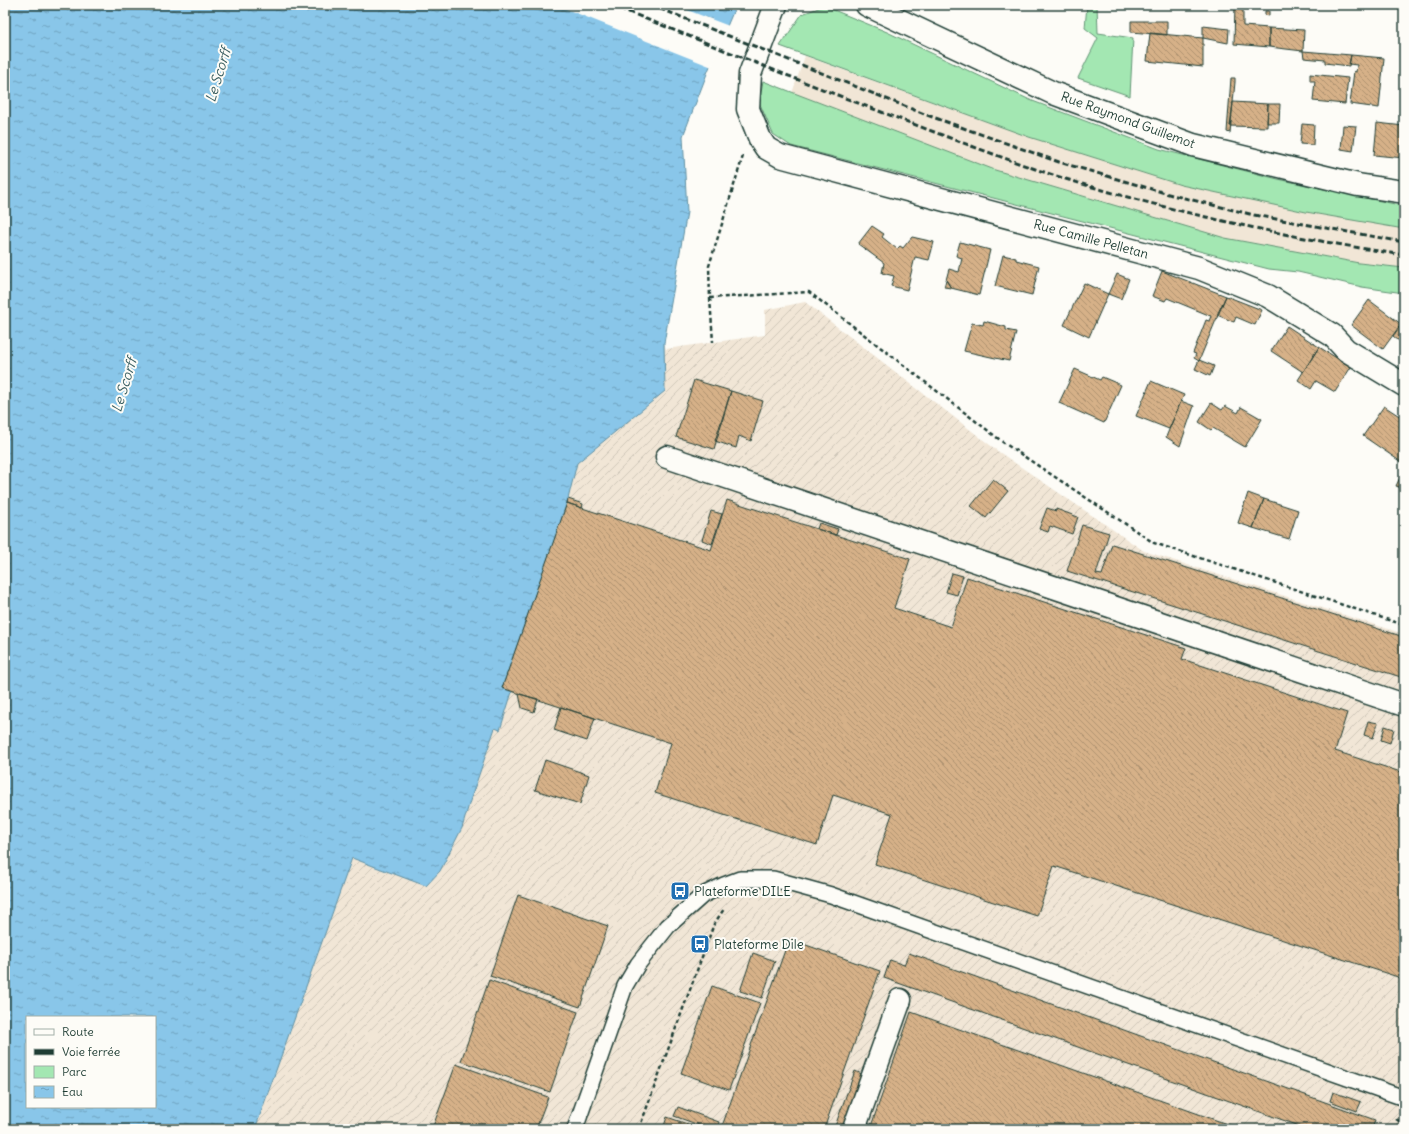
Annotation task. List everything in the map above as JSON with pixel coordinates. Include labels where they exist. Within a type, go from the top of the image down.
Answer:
[{"type":"street","points":[[753,146],[748,109],[750,74],[776,5]]},
{"type":"street","name":"Rue Raymond Guillemot","points":[[867,5],[1053,93],[1193,145],[1358,185],[1404,192]]},
{"type":"street","name":"Rue Camille Pelletan","points":[[753,146],[766,148],[780,156],[1199,268],[1268,296],[1332,335],[1346,350],[1404,385]]},
{"type":"street","points":[[667,457],[1404,704]]},
{"type":"street","points":[[854,1129],[900,1000]]},
{"type":"lane","points":[[575,1129],[626,986],[638,964],[668,926],[703,895],[740,879],[773,879],[831,895],[1404,1098]]},
{"type":"path","points":[[713,342],[709,266],[742,157],[753,146]]},
{"type":"path","points":[[710,298],[809,292],[1004,443],[1154,543],[1404,624]]},
{"type":"path","points":[[639,1129],[714,924],[728,905]]},
{"type":"path","points":[[1391,1116],[1404,1124]]},
{"type":"shaded area","points":[[805,56],[1029,137],[1181,185],[1306,212],[1404,229],[1404,268],[1359,263],[1225,238],[995,170],[792,93]]},
{"type":"shaded area","points":[[805,302],[999,452],[1144,551],[1404,634],[1404,1129],[255,1129],[352,858],[426,886],[440,871],[462,828],[495,728],[500,730],[512,692],[502,688],[559,527],[577,463],[665,391],[664,343],[666,349],[765,335],[765,310]]},
{"type":"green space","points":[[1087,5],[1097,5],[1098,33],[1133,38],[1130,96],[1078,78],[1098,38],[1085,28]]},
{"type":"green space","points":[[824,6],[887,32],[1030,100],[1159,149],[1278,179],[1404,206],[1404,229],[1306,212],[1181,185],[1029,137],[780,46],[802,14]]},
{"type":"green space","points":[[763,81],[995,170],[1225,238],[1359,263],[1404,268],[1404,293],[1362,287],[1298,272],[1269,269],[791,146],[773,134],[759,102]]},
{"type":"water","name":"Le Scorff","points":[[5,5],[736,5],[708,71],[683,136],[687,212],[664,343],[665,391],[577,463],[559,527],[502,688],[512,692],[500,730],[495,728],[462,828],[440,871],[426,886],[352,858],[255,1129],[5,1129]]},
{"type":"pier","points":[[556,5],[674,5],[729,26],[712,67]]},
{"type":"building","points":[[1235,5],[1243,5],[1243,26],[1269,28],[1269,47],[1234,44]]},
{"type":"building","points":[[1265,11],[1269,11],[1269,16],[1265,15]]},
{"type":"building","points":[[1131,21],[1167,21],[1167,35],[1131,32]]},
{"type":"building","points":[[1203,26],[1229,29],[1228,43],[1203,38]]},
{"type":"building","points":[[1269,28],[1304,30],[1303,51],[1269,47]]},
{"type":"building","points":[[1150,33],[1203,38],[1203,67],[1147,61]]},
{"type":"building","points":[[1303,51],[1351,55],[1349,66],[1325,63],[1325,60],[1304,58]]},
{"type":"building","points":[[1351,55],[1384,58],[1379,108],[1350,104],[1354,71],[1356,72],[1357,65],[1349,64]]},
{"type":"building","points":[[1310,74],[1348,78],[1345,104],[1313,101],[1315,81],[1310,81]]},
{"type":"building","points":[[1231,78],[1235,78],[1235,82],[1230,133],[1227,132]]},
{"type":"building","points":[[1233,102],[1268,104],[1267,127],[1230,126]]},
{"type":"building","points":[[1268,104],[1280,104],[1279,123],[1267,123]]},
{"type":"building","points":[[1377,123],[1404,126],[1404,158],[1374,155]]},
{"type":"building","points":[[1302,124],[1314,125],[1313,145],[1300,144]]},
{"type":"building","points":[[1343,125],[1356,126],[1353,151],[1341,149]]},
{"type":"building","points":[[872,226],[884,234],[882,237],[897,249],[900,246],[903,248],[912,237],[934,242],[929,260],[915,257],[907,290],[891,286],[894,276],[882,273],[884,263],[858,244]]},
{"type":"building","points":[[960,242],[990,250],[979,295],[951,288],[946,280],[949,269],[959,272],[962,258],[956,256]]},
{"type":"building","points":[[1003,255],[1039,266],[1032,295],[995,286]]},
{"type":"building","points":[[1162,271],[1226,296],[1199,361],[1194,358],[1196,354],[1193,353],[1206,320],[1209,321],[1211,316],[1167,298],[1165,301],[1152,296]]},
{"type":"building","points":[[1117,274],[1129,279],[1121,299],[1108,294]]},
{"type":"building","points":[[946,280],[951,288],[944,287]]},
{"type":"building","points":[[1084,283],[1108,294],[1089,337],[1064,325]]},
{"type":"building","points":[[1226,296],[1262,310],[1255,325],[1236,317],[1234,322],[1217,315]]},
{"type":"building","points":[[1369,300],[1401,324],[1383,349],[1351,325]]},
{"type":"building","points":[[984,321],[1006,327],[1006,330],[1016,332],[1009,361],[964,351],[972,323],[983,325]]},
{"type":"building","points":[[1404,321],[1404,345],[1393,336]]},
{"type":"building","points":[[1287,326],[1319,347],[1303,372],[1271,351]]},
{"type":"building","points":[[1319,347],[1351,367],[1335,392],[1316,381],[1311,389],[1298,380]]},
{"type":"building","points":[[1199,360],[1214,366],[1210,376],[1195,369]]},
{"type":"building","points":[[1075,369],[1100,380],[1102,377],[1121,385],[1104,423],[1059,403]]},
{"type":"building","points":[[694,380],[731,391],[714,449],[676,437]]},
{"type":"building","points":[[1151,381],[1184,395],[1169,429],[1136,416]]},
{"type":"building","points":[[731,391],[763,401],[751,441],[739,436],[736,448],[715,441]]},
{"type":"building","points":[[1181,401],[1194,406],[1180,446],[1166,437]]},
{"type":"building","points":[[1211,403],[1222,410],[1225,406],[1238,413],[1241,407],[1262,419],[1245,447],[1213,428],[1211,430],[1199,422]]},
{"type":"building","points":[[1384,406],[1404,419],[1404,464],[1363,436]]},
{"type":"building","points":[[1404,469],[1404,489],[1396,486]]},
{"type":"building","points":[[993,479],[1008,491],[986,518],[971,506]]},
{"type":"building","points":[[1248,493],[1264,499],[1253,528],[1238,523]]},
{"type":"building","points":[[568,499],[583,504],[582,508],[567,503]]},
{"type":"building","points":[[1264,499],[1298,510],[1289,539],[1253,528]]},
{"type":"building","points":[[727,500],[910,559],[894,608],[951,627],[967,577],[1186,648],[1182,659],[1347,713],[1335,751],[1404,773],[1404,979],[1054,866],[1037,916],[875,864],[892,814],[833,795],[817,845],[655,793],[671,743],[502,688],[567,503],[711,550]]},
{"type":"building","points":[[1047,508],[1056,511],[1056,509],[1078,517],[1072,534],[1050,526],[1048,532],[1039,529]]},
{"type":"building","points":[[711,511],[722,514],[712,544],[702,540]]},
{"type":"building","points":[[819,523],[838,529],[836,535],[817,529]]},
{"type":"building","points":[[1082,525],[1109,533],[1096,574],[1102,575],[1112,544],[1404,637],[1404,678],[1067,571]]},
{"type":"building","points":[[952,573],[963,576],[957,595],[946,592]]},
{"type":"building","points":[[519,694],[538,699],[534,712],[522,708]]},
{"type":"building","points":[[561,707],[595,718],[587,741],[554,730]]},
{"type":"building","points":[[1368,721],[1378,723],[1373,738],[1364,735]]},
{"type":"building","points":[[1385,726],[1394,729],[1390,743],[1381,740]]},
{"type":"building","points":[[545,760],[589,775],[580,804],[535,790]]},
{"type":"building","points":[[518,895],[608,926],[580,1007],[490,976]]},
{"type":"building","points":[[789,939],[880,971],[824,1129],[721,1129]]},
{"type":"building","points":[[753,953],[775,961],[762,998],[740,991]]},
{"type":"building","points":[[909,953],[1375,1120],[1372,1129],[1308,1129],[884,978],[890,960],[904,965]]},
{"type":"building","points":[[489,980],[578,1012],[550,1092],[461,1061]]},
{"type":"building","points":[[712,986],[760,1003],[729,1090],[681,1073]]},
{"type":"building","points":[[911,1012],[1241,1129],[870,1129]]},
{"type":"building","points":[[456,1064],[548,1097],[536,1129],[432,1129]]},
{"type":"building","points":[[855,1071],[864,1075],[845,1129],[834,1129]]},
{"type":"building","points":[[1333,1092],[1361,1102],[1357,1111],[1330,1101]]},
{"type":"building","points":[[678,1107],[719,1122],[717,1129],[710,1129],[674,1116]]},
{"type":"building","points":[[667,1117],[702,1129],[663,1129]]},
{"type":"railway","points":[[611,5],[850,100],[989,153],[1053,175],[1139,200],[1227,222],[1315,240],[1404,255]]},
{"type":"railway","points":[[651,5],[927,115],[1059,162],[1172,195],[1254,215],[1404,242]]},
{"type":"place","name":"Plateforme DILE","points":[[680,891]]},
{"type":"place","name":"Plateforme Dile","points":[[700,944]]}]
